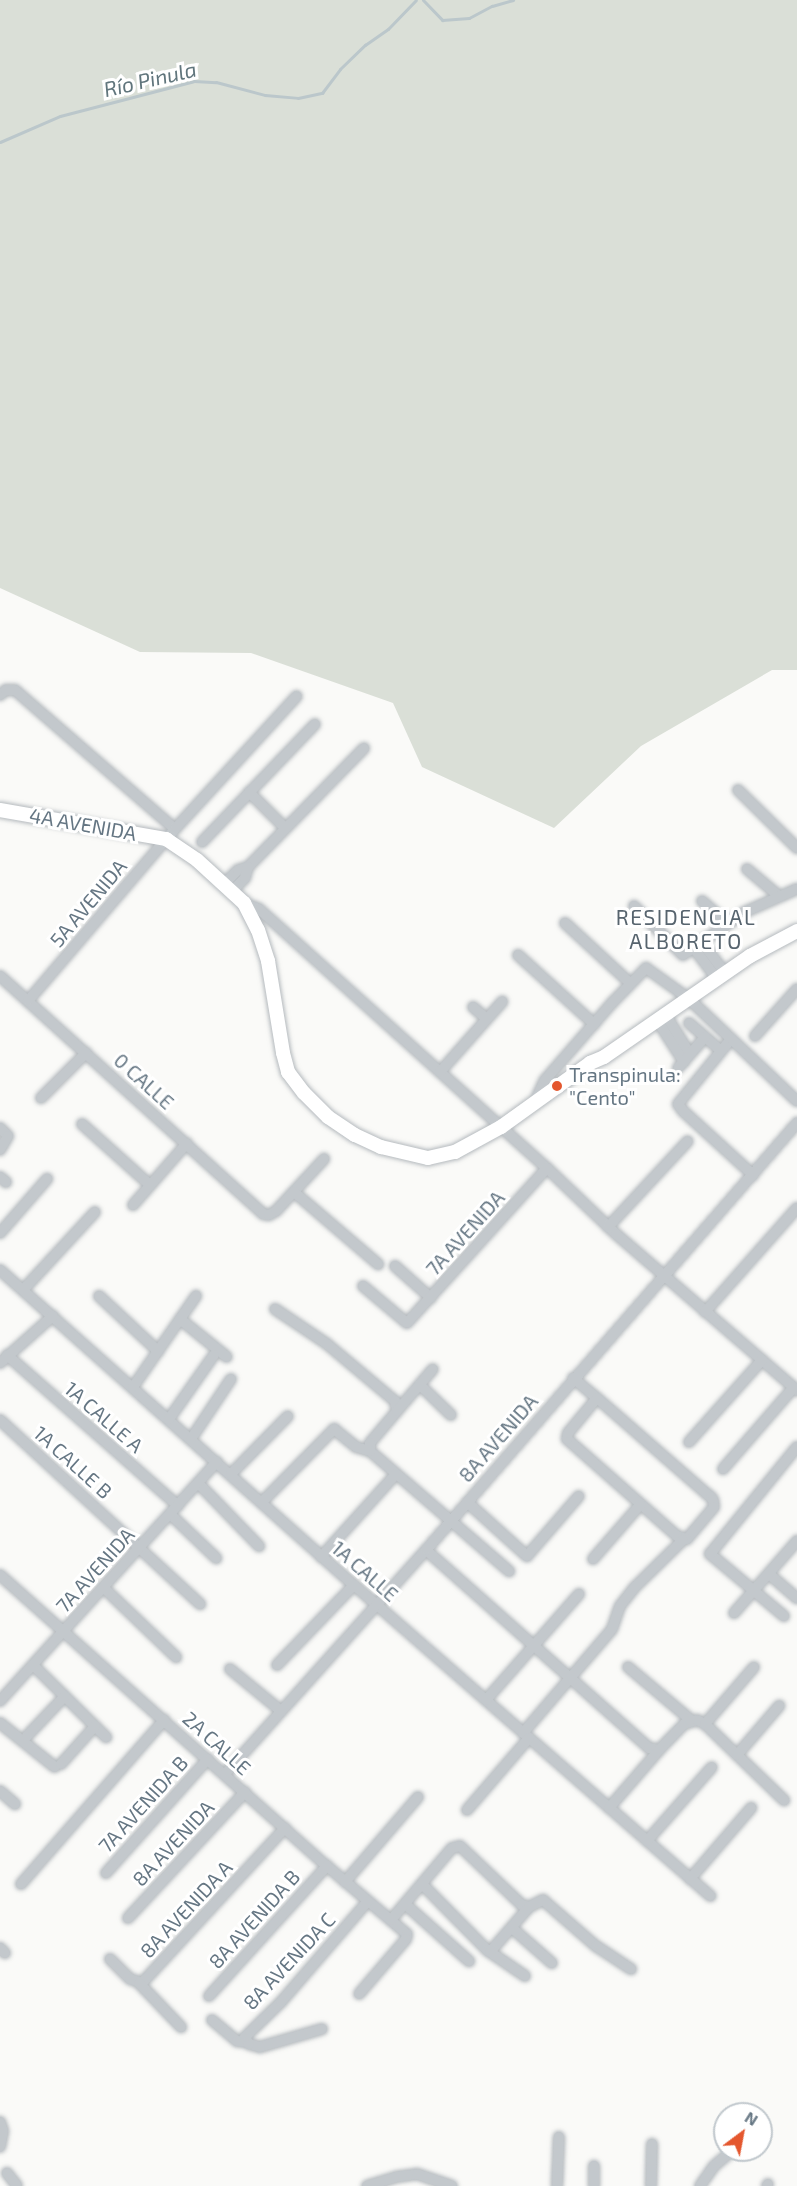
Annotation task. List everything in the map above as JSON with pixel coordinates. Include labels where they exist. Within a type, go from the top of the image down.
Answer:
[{"type":"main road","name":"4A AVENIDA","points":[[0,810],[171,834]]},
{"type":"main road","points":[[171,834],[244,903],[258,930],[268,961],[288,1072],[328,1117],[356,1135],[381,1147],[428,1158],[455,1152],[501,1127],[590,1063],[604,1057],[750,956],[797,931]]},
{"type":"main road","points":[[520,1115],[540,1108],[595,1070],[604,1057]]},
{"type":"street","points":[[0,695],[6,690],[15,690],[171,834]]},
{"type":"street","name":"5A AVENIDA","points":[[28,1002],[171,834],[297,696]]},
{"type":"street","points":[[202,842],[315,724]]},
{"type":"street","points":[[229,887],[238,870],[248,867],[364,748]]},
{"type":"street","points":[[738,790],[797,848]]},
{"type":"street","points":[[249,792],[285,828]]},
{"type":"street","points":[[747,869],[778,896]]},
{"type":"street","points":[[634,906],[683,955],[727,923],[778,896],[797,889]]},
{"type":"street","points":[[702,902],[727,923]]},
{"type":"street","points":[[244,903],[259,909],[547,1168],[608,1227],[796,1389],[723,1469]]},
{"type":"street","points":[[565,923],[630,983]]},
{"type":"street","points":[[697,944],[721,976]]},
{"type":"street","points":[[518,955],[594,1024]]},
{"type":"street","points":[[535,1101],[545,1080],[643,969],[650,969],[688,998],[797,1101]]},
{"type":"street","name":"0 CALLE","points":[[0,976],[263,1214],[272,1215],[294,1192]]},
{"type":"street","points":[[755,1036],[797,989]]},
{"type":"street","points":[[440,1072],[502,1002]]},
{"type":"street","points":[[473,1007],[487,1019]]},
{"type":"street","points":[[661,1017],[684,1061],[705,1036]]},
{"type":"street","points":[[689,1023],[717,1047]]},
{"type":"street","points":[[731,1039],[678,1104],[753,1174]]},
{"type":"street","points":[[41,1098],[86,1053]]},
{"type":"street","name":"8A AVENIDA","points":[[225,1774],[426,1550],[662,1275],[797,1123]]},
{"type":"street","points":[[82,1124],[150,1185]]},
{"type":"street","points":[[0,1128],[8,1139],[0,1150]]},
{"type":"street","points":[[608,1227],[688,1141]]},
{"type":"street","points":[[133,1205],[187,1143]]},
{"type":"street","points":[[324,1159],[294,1192],[378,1264]]},
{"type":"street","name":"7A AVENIDA","points":[[363,1286],[402,1322],[410,1322],[547,1168]]},
{"type":"street","points":[[0,1233],[47,1179]]},
{"type":"street","points":[[705,1312],[797,1209]]},
{"type":"street","points":[[23,1290],[95,1212]]},
{"type":"street","points":[[394,1266],[431,1298]]},
{"type":"street","name":"1A CALLE","points":[[0,1270],[192,1439],[321,1557],[710,1896]]},
{"type":"street","points":[[99,1296],[158,1351]]},
{"type":"street","points":[[133,1387],[196,1296]]},
{"type":"street","points":[[274,1309],[311,1336],[327,1344],[395,1401],[397,1411]]},
{"type":"street","points":[[4,1359],[53,1317]]},
{"type":"street","points":[[180,1319],[227,1358]]},
{"type":"street","points":[[169,1419],[214,1355]]},
{"type":"street","name":"1A CALLE A","points":[[4,1359],[174,1510],[216,1558]]},
{"type":"street","points":[[689,1442],[762,1360]]},
{"type":"street","points":[[370,1451],[370,1443],[433,1369]]},
{"type":"street","points":[[467,1810],[569,1679],[612,1629],[620,1606],[635,1587],[683,1540],[689,1537],[714,1507],[713,1500],[573,1378]]},
{"type":"street","points":[[192,1439],[231,1379]]},
{"type":"street","points":[[420,1385],[452,1415]]},
{"type":"street","points":[[597,1398],[568,1433],[567,1439],[640,1505],[683,1540]]},
{"type":"street","points":[[231,1474],[288,1416]]},
{"type":"street","name":"1A CALLE B","points":[[0,1420],[140,1546],[200,1604]]},
{"type":"street","points":[[262,1502],[334,1429],[356,1447],[370,1451],[509,1571]]},
{"type":"street","points":[[784,1616],[711,1554],[797,1447]]},
{"type":"street","name":"7A AVENIDA","points":[[0,1701],[217,1462]]},
{"type":"street","points":[[321,1557],[396,1473]]},
{"type":"street","points":[[198,1483],[259,1546]]},
{"type":"street","points":[[467,1502],[527,1556],[579,1496]]},
{"type":"street","points":[[593,1559],[640,1505]]},
{"type":"street","points":[[734,1613],[797,1541]]},
{"type":"street","points":[[426,1550],[641,1743],[655,1751],[659,1750]]},
{"type":"street","points":[[769,1574],[797,1598]]},
{"type":"street","name":"2A CALLE","points":[[0,1575],[345,1882],[407,1934],[406,1939],[359,1994]]},
{"type":"street","points":[[277,1665],[354,1585]]},
{"type":"street","points":[[104,1588],[176,1657]]},
{"type":"street","points":[[486,1700],[579,1594]]},
{"type":"street","points":[[33,1665],[106,1737]]},
{"type":"street","points":[[628,1667],[691,1720],[705,1724],[784,1800]]},
{"type":"street","points":[[705,1724],[754,1667]]},
{"type":"street","points":[[230,1669],[281,1711]]},
{"type":"street","points":[[27,1736],[65,1696]]},
{"type":"street","points":[[737,1755],[779,1706]]},
{"type":"street","points":[[21,1884],[164,1720]]},
{"type":"street","points":[[609,1808],[659,1750],[691,1720]]},
{"type":"street","points":[[0,1722],[58,1766],[95,1726]]},
{"type":"street","name":"7A AVENIDA B","points":[[106,1873],[208,1759]]},
{"type":"street","points":[[647,1841],[712,1767]]},
{"type":"street","points":[[0,1791],[15,1804]]},
{"type":"street","name":"8A AVENIDA","points":[[128,1918],[245,1792]]},
{"type":"street","points":[[345,1882],[418,1797]]},
{"type":"street","points":[[690,1879],[751,1808]]},
{"type":"street","name":"8A AVENIDA A","points":[[110,1959],[130,1979],[139,1983],[285,1828]]},
{"type":"street","points":[[390,1920],[454,1846],[460,1846],[468,1851],[513,1899],[529,1907]]},
{"type":"street","name":"8A AVENIDA B","points":[[209,1996],[327,1866]]},
{"type":"street","points":[[422,1884],[464,1929],[490,1952],[525,1976]]},
{"type":"street","points":[[490,1952],[529,1907],[543,1900],[596,1946],[631,1969]]},
{"type":"street","name":"8A AVENIDA C","points":[[322,2029],[260,2047],[247,2042],[245,2034],[281,2002],[368,1901]]},
{"type":"street","points":[[405,1904],[469,1961]]},
{"type":"street","points":[[512,1928],[552,1964]]},
{"type":"street","points":[[139,1983],[181,2027]]},
{"type":"street","points":[[212,2020],[237,2041],[247,2042]]},
{"type":"street","points":[[0,2122],[3,2131],[0,2147]]},
{"type":"street","points":[[557,2186],[559,2138]]},
{"type":"street","points":[[651,2186],[652,2144]]},
{"type":"street","points":[[700,2186],[719,2162]]},
{"type":"street","points":[[594,2166],[594,2186]]},
{"type":"street","points":[[7,2173],[17,2186]]},
{"type":"street","points":[[369,2186],[417,2174],[452,2186]]},
{"type":"shaded area","points":[[0,0],[797,0],[797,670],[772,670],[641,746],[554,828],[422,767],[393,703],[251,653],[140,652],[0,588]]},
{"type":"waterway","name":"Río Pinula","points":[[0,142],[60,116],[194,81],[216,82],[265,95],[298,98],[322,93],[340,69],[365,45],[388,29],[416,0]]},
{"type":"waterway","name":"Río Pinula","points":[[423,0],[442,20],[469,18],[492,6],[513,0]]},
{"type":"place","name":"Transpinula: \"Cento\"","points":[[557,1086]]},
{"type":"district","name":"RESIDENCIAL ALBORETO","points":[[686,929]]}]
